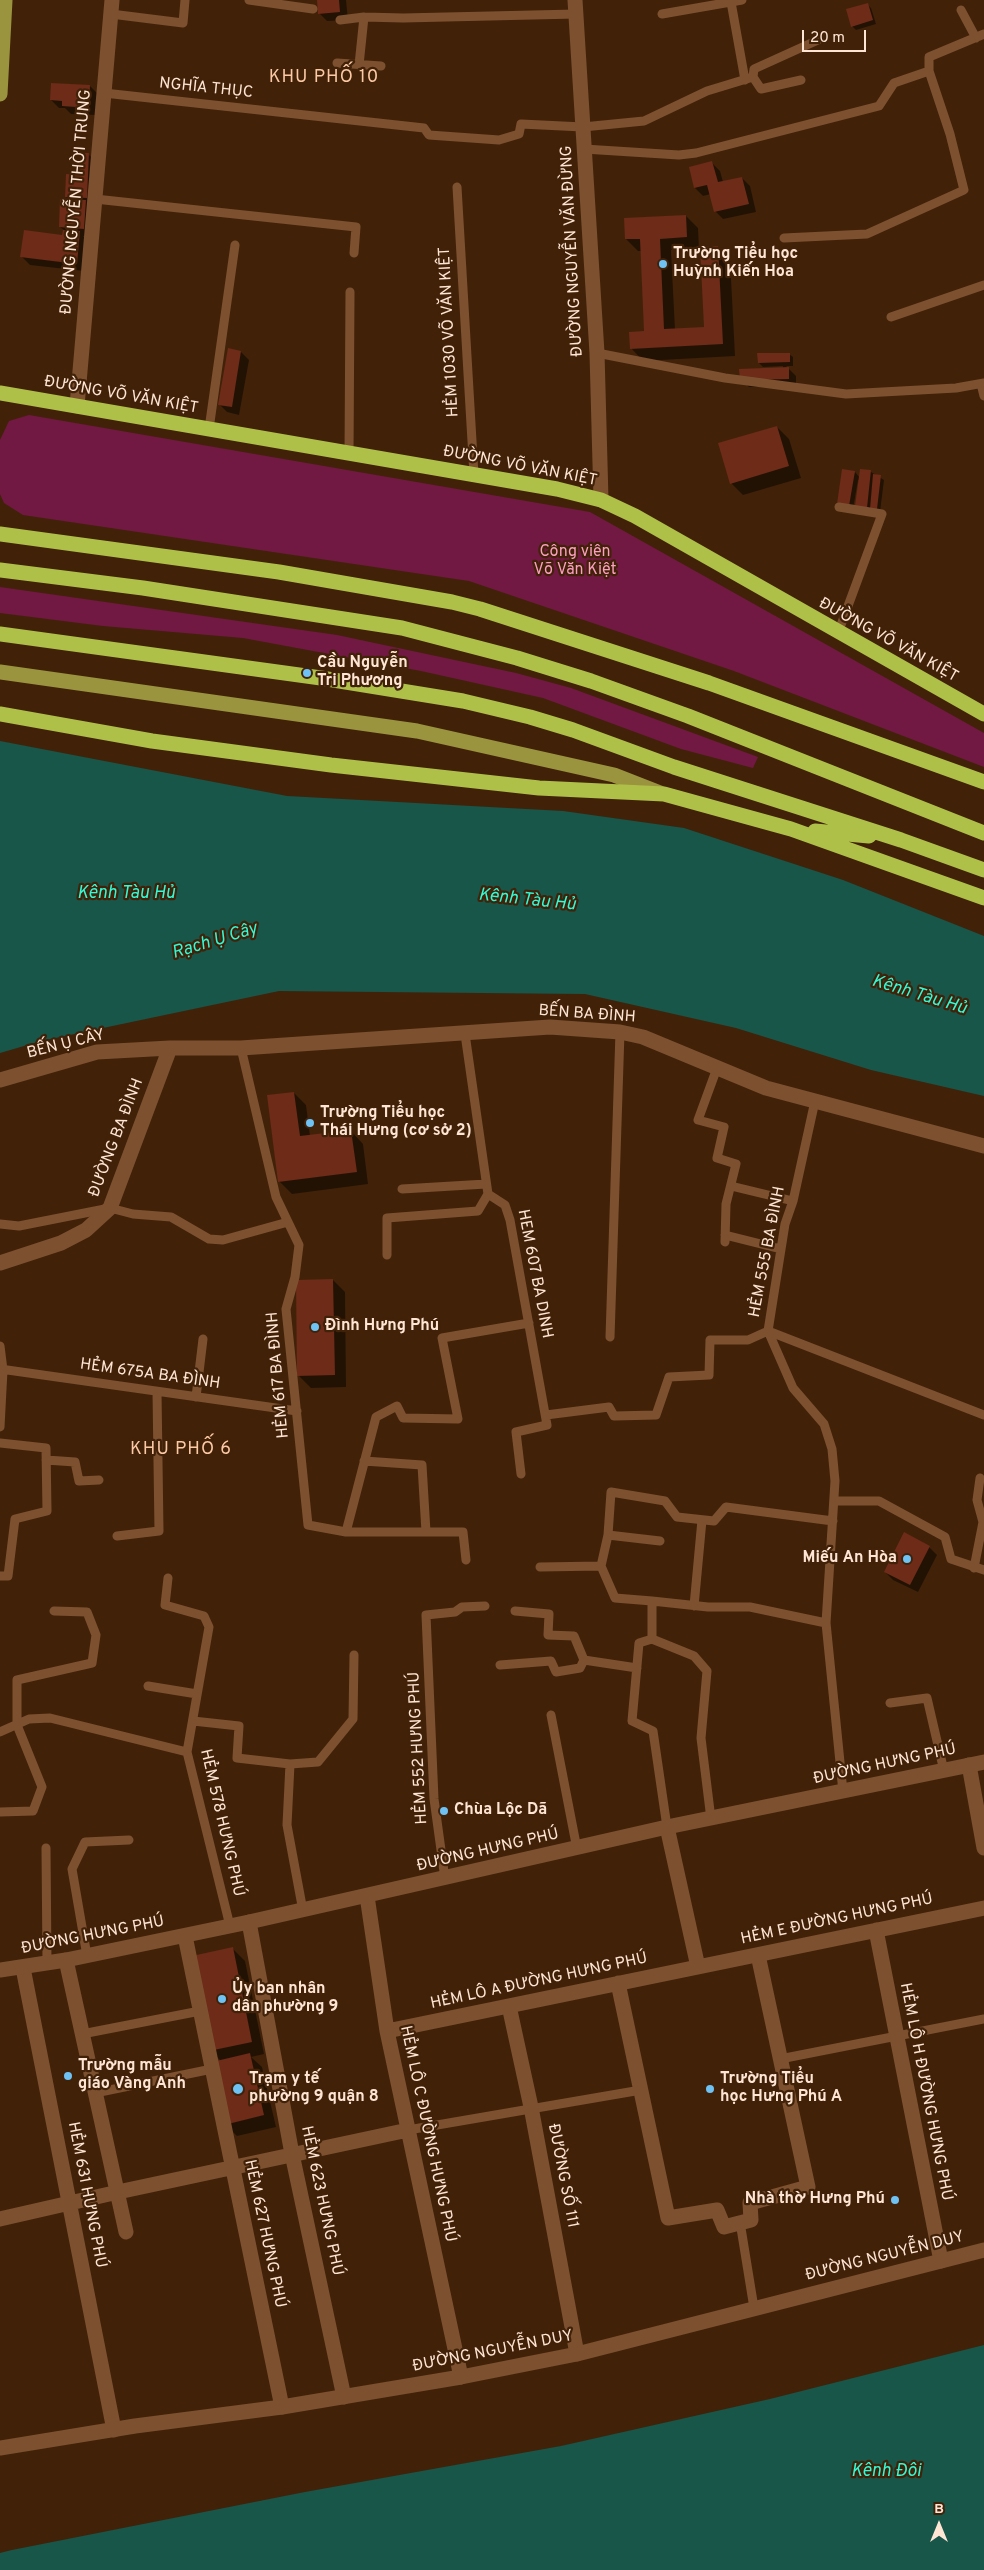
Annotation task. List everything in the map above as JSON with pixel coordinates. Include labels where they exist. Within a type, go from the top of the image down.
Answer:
[{"type":"highway","name":"ĐƯỜNG VÕ VĂN KIỆT","points":[[0,393],[557,489],[601,500],[635,516],[838,633],[984,714]]},
{"type":"highway","points":[[0,534],[279,572],[470,606],[709,683],[984,782]]},
{"type":"highway","points":[[0,570],[142,588],[402,628],[517,658],[688,716],[984,833]]},
{"type":"highway","points":[[0,634],[321,678],[463,701],[573,730],[674,767],[901,840],[984,870]]},
{"type":"highway","points":[[0,714],[152,741],[331,765],[539,788],[664,794],[791,828],[984,898]]},
{"type":"highway","points":[[791,828],[901,840]]},
{"type":"main road","points":[[0,94],[5,0]]},
{"type":"main road","points":[[0,672],[417,731],[614,775],[664,794]]},
{"type":"street","name":"ĐƯỜNG NGUYỄN THỜI TRUNG","points":[[77,406],[112,7]]},
{"type":"street","name":"ĐƯỜNG NGUYỄN VĂN ĐỪNG","points":[[576,7],[596,352],[601,500]]},
{"type":"street","name":"BẾN BA ĐÌNH","points":[[170,1048],[242,1048],[550,1027],[620,1032],[643,1037],[766,1088],[984,1146]]},
{"type":"street","name":"BẾN Ụ CÂY","points":[[0,1080],[97,1052],[170,1048]]},
{"type":"street","name":"ĐƯỜNG BA ĐÌNH","points":[[0,1263],[61,1243],[86,1230],[110,1208],[170,1048]]},
{"type":"street","name":"ĐƯỜNG HƯNG PHÚ","points":[[1,1968],[23,1968],[185,1936],[667,1828],[977,1764]]},
{"type":"street","points":[[977,1764],[984,1848]]},
{"type":"street","points":[[667,1828],[698,1967]]},
{"type":"street","name":"HẺM LÔ C ĐƯỜNG HƯNG PHÚ","points":[[367,1896],[387,2032],[461,2377]]},
{"type":"street","name":"HẺM E ĐƯỜNG HƯNG PHÚ","points":[[698,1967],[984,1908]]},
{"type":"street","name":"HẺM 623 HƯNG PHÚ","points":[[249,1922],[292,2154],[344,2397]]},
{"type":"street","name":"HẺM LÔ H ĐƯỜNG HƯNG PHÚ","points":[[876,1930],[941,2261]]},
{"type":"street","name":"HẺM 627 HƯNG PHÚ","points":[[185,1936],[282,2407]]},
{"type":"street","points":[[618,1983],[668,2218],[717,2210],[724,2227],[751,2220],[750,2203],[808,2187],[758,1955]]},
{"type":"street","points":[[66,1960],[126,2232]]},
{"type":"street","name":"HẺM LÔ A ĐƯỜNG HƯNG PHÚ","points":[[387,2032],[698,1967]]},
{"type":"street","name":"HẺM 631 HƯNG PHÚ","points":[[23,1968],[114,2430]]},
{"type":"street","name":"ĐƯỜNG SỐ 111","points":[[509,2006],[531,2107],[577,2354]]},
{"type":"street","points":[[0,2219],[408,2130]]},
{"type":"street","name":"ĐƯỜNG NGUYỄN DUY","points":[[0,2448],[344,2397],[461,2377],[577,2354],[984,2250]]},
{"type":"lane","points":[[112,7],[183,23],[185,0]]},
{"type":"lane","points":[[249,0],[313,9]]},
{"type":"lane","points":[[662,14],[742,0]]},
{"type":"lane","points":[[731,2],[749,79],[761,89],[801,80]]},
{"type":"lane","points":[[340,20],[364,17],[403,18],[576,7]]},
{"type":"lane","points":[[784,238],[867,234],[964,190],[950,134],[929,71],[929,57],[980,36],[961,10]]},
{"type":"lane","points":[[359,65],[364,17]]},
{"type":"lane","points":[[583,127],[644,121],[707,91],[749,79],[754,69],[818,40]]},
{"type":"lane","points":[[337,63],[381,66]]},
{"type":"lane","points":[[584,149],[679,155],[696,153],[879,106],[894,83],[929,71]]},
{"type":"lane","name":"NGHĨA THỤC","points":[[104,94],[424,128],[428,135],[499,140],[520,134],[520,124],[583,127]]},
{"type":"lane","name":"HẺM 1030 VÕ VĂN KIỆT","points":[[457,187],[474,475]]},
{"type":"lane","points":[[95,200],[356,226],[354,253]]},
{"type":"lane","points":[[209,429],[235,245]]},
{"type":"lane","points":[[890,317],[984,285]]},
{"type":"lane","points":[[349,454],[350,292]]},
{"type":"lane","points":[[596,352],[725,378],[846,394],[956,388],[983,384],[984,396]]},
{"type":"lane","points":[[838,633],[882,514],[839,507]]},
{"type":"lane","points":[[610,1337],[620,1032]]},
{"type":"lane","points":[[386,1255],[387,1218],[478,1211],[487,1189],[465,1034]]},
{"type":"lane","name":"HẺM 617 BA ĐÌNH","points":[[242,1048],[276,1197],[299,1245],[295,1277],[286,1309],[308,1525],[346,1532],[463,1532],[466,1560]]},
{"type":"lane","points":[[717,1068],[698,1120],[724,1127],[717,1158],[736,1164],[726,1204],[725,1238],[781,1249]]},
{"type":"lane","name":"HẺM 555 BA ĐÌNH","points":[[546,1415],[609,1407],[614,1416],[656,1415],[669,1378],[709,1375],[710,1340],[748,1340],[768,1331],[785,1224],[793,1201],[815,1100]]},
{"type":"lane","points":[[730,1186],[793,1201]]},
{"type":"lane","points":[[402,1189],[487,1189]]},
{"type":"lane","name":"HEM 607 BA DINH","points":[[487,1189],[505,1205],[510,1220],[546,1415]]},
{"type":"lane","points":[[0,1224],[19,1226],[110,1208],[133,1214],[171,1217],[209,1239],[223,1240],[288,1222]]},
{"type":"lane","points":[[346,1532],[376,1417],[397,1406],[402,1418],[458,1419],[442,1338],[529,1323]]},
{"type":"lane","points":[[768,1331],[984,1415]]},
{"type":"lane","points":[[768,1331],[793,1388],[824,1424],[832,1449],[834,1501],[826,1623],[843,1792]]},
{"type":"lane","points":[[196,1397],[203,1339]]},
{"type":"lane","points":[[0,1346],[2,1370],[0,1427]]},
{"type":"lane","name":"HẺM 675A BA ĐÌNH","points":[[2,1370],[297,1411]]},
{"type":"lane","points":[[117,1536],[159,1531],[157,1392]]},
{"type":"lane","points":[[521,1474],[516,1432],[547,1425],[546,1415]]},
{"type":"lane","points":[[0,1443],[46,1448],[47,1511],[15,1519],[4,1576]]},
{"type":"lane","points":[[46,1460],[74,1462],[79,1481],[99,1480]]},
{"type":"lane","points":[[364,1461],[422,1465],[426,1532]]},
{"type":"lane","points":[[974,1568],[983,1522],[977,1500],[980,1478]]},
{"type":"lane","points":[[826,1623],[750,1607],[694,1606],[615,1598],[601,1566],[608,1535],[611,1492],[665,1501],[677,1517],[714,1521],[726,1507],[833,1521]]},
{"type":"lane","points":[[834,1501],[879,1501],[945,1537],[951,1559],[984,1570]]},
{"type":"lane","points":[[694,1606],[702,1520]]},
{"type":"lane","points":[[608,1535],[660,1541]]},
{"type":"lane","points":[[540,1567],[601,1566]]},
{"type":"lane","name":"HẺM 578 HƯNG PHÚ","points":[[168,1578],[165,1605],[204,1616],[209,1627],[187,1752],[230,1926]]},
{"type":"lane","points":[[652,1602],[652,1639]]},
{"type":"lane","name":"HẺM 552 HƯNG PHÚ","points":[[445,1879],[434,1799],[426,1615],[455,1612],[462,1607],[485,1606]]},
{"type":"lane","points":[[0,1812],[33,1811],[42,1787],[17,1725],[17,1680],[92,1663],[96,1635],[87,1612],[54,1611]]},
{"type":"lane","points":[[500,1665],[551,1661],[556,1672],[580,1668],[584,1660],[574,1636],[548,1635],[549,1614],[515,1611]]},
{"type":"lane","points":[[667,1828],[654,1731],[632,1722],[639,1643],[652,1639],[694,1656],[707,1671],[701,1738],[711,1819]]},
{"type":"lane","points":[[192,1721],[239,1726],[237,1758],[290,1764],[318,1762],[353,1719],[354,1655]]},
{"type":"lane","points":[[584,1660],[637,1668]]},
{"type":"lane","points":[[148,1686],[197,1694]]},
{"type":"lane","points":[[890,1703],[927,1698],[944,1771]]},
{"type":"lane","points":[[551,1715],[577,1848]]},
{"type":"lane","points":[[0,1732],[29,1719],[50,1718],[187,1752]]},
{"type":"lane","points":[[290,1764],[287,1825],[302,1911]]},
{"type":"lane","points":[[87,1956],[72,1869],[85,1842],[129,1840]]},
{"type":"lane","points":[[46,1848],[47,1963]]},
{"type":"lane","points":[[82,2034],[200,2011]]},
{"type":"lane","points":[[780,2059],[984,2019]]},
{"type":"lane","points":[[95,2092],[212,2069]]},
{"type":"lane","points":[[408,2130],[531,2107],[641,2090]]},
{"type":"lane","points":[[740,2222],[754,2308]]},
{"type":"green space","name":"Công viên Võ Văn Kiệt","points":[[29,415],[590,512],[984,733],[984,767],[734,671],[469,581],[23,515],[4,503],[0,494],[0,440],[9,421]]},
{"type":"green space","points":[[0,587],[337,635],[516,673],[571,688],[758,757],[753,768],[681,749],[543,698],[421,671],[243,638],[103,626],[0,613]]},
{"type":"water","name":"Kênh Tàu Hủ","points":[[0,741],[287,796],[563,811],[684,828],[843,880],[984,936],[984,1096],[871,1070],[736,1028],[585,994],[279,991],[41,1041],[0,1053]]},
{"type":"water","name":"Kênh Đôi","points":[[984,2345],[984,2570],[0,2570],[0,2553],[12,2550],[305,2492],[561,2446],[770,2399]]},
{"type":"building","points":[[317,0],[339,0],[340,12],[318,14]]},
{"type":"building","points":[[868,3],[873,20],[851,27],[846,9]]},
{"type":"building","points":[[51,83],[90,85],[89,108],[62,106],[62,101],[50,100]]},
{"type":"building","points":[[81,153],[89,153],[87,198],[65,197],[66,174],[80,175]]},
{"type":"building","points":[[712,161],[718,182],[742,177],[749,204],[714,212],[707,185],[694,188],[689,167]]},
{"type":"building","points":[[60,199],[86,200],[84,229],[59,227]]},
{"type":"building","points":[[686,215],[687,237],[660,239],[664,329],[704,327],[700,247],[718,246],[723,344],[630,349],[629,332],[644,331],[640,239],[625,239],[624,218]]},
{"type":"building","points":[[24,230],[62,235],[63,230],[80,231],[77,264],[20,257]]},
{"type":"building","points":[[228,348],[241,351],[232,407],[218,405]]},
{"type":"building","points":[[757,353],[790,353],[790,362],[758,363]]},
{"type":"building","points":[[789,367],[789,379],[740,380],[739,369]]},
{"type":"building","points":[[777,426],[789,466],[730,484],[718,443]]},
{"type":"building","points":[[842,469],[855,471],[849,506],[837,504]]},
{"type":"building","points":[[860,469],[871,470],[867,508],[855,506]]},
{"type":"building","points":[[873,474],[881,475],[877,509],[870,509]]},
{"type":"building","points":[[294,1092],[300,1136],[351,1130],[357,1172],[278,1182],[267,1095]]},
{"type":"building","name":"Đình Hưng Phú","points":[[333,1279],[335,1375],[297,1376],[296,1280]]},
{"type":"building","name":"Miếu An Hòa","points":[[904,1532],[930,1546],[910,1585],[884,1572]]},
{"type":"building","name":"Ủy ban nhân dân phường 9","points":[[233,1947],[252,2042],[209,2051],[192,1956]]},
{"type":"building","name":"Trạm y tế phường 9 quận 8","points":[[250,2053],[264,2115],[224,2125],[212,2062]]},
{"type":"place","name":"Trường Tiểu học Huỳnh Kiến Hoa","points":[[663,264]]},
{"type":"place","name":"Cầu Nguyễn Tri Phương","points":[[307,673]]},
{"type":"place","name":"Trường Tiểu học Thái Hưng (cơ sở 2)","points":[[310,1123]]},
{"type":"place","name":"Đình Hưng Phú","points":[[315,1327]]},
{"type":"place","name":"Miếu An Hòa","points":[[907,1559]]},
{"type":"place","name":"Chùa Lộc Dã","points":[[444,1811]]},
{"type":"place","name":"Ủy ban nhân dân phường 9","points":[[222,1999]]},
{"type":"place","name":"Trường mẫu giáo Vàng Anh","points":[[68,2076]]},
{"type":"place","name":"Trạm y tế phường 9 quận 8","points":[[238,2089]]},
{"type":"place","name":"Trường Tiểu học Hưng Phú A","points":[[710,2089]]},
{"type":"place","name":"Nhà thờ Hưng Phú","points":[[895,2200]]},
{"type":"district","name":"KHU PHỐ 10","points":[[324,78]]},
{"type":"district","name":"KHU PHỐ 6","points":[[181,1450]]},
{"type":"water label","name":"Rạch Ụ Cây","points":[[215,942]]}]
